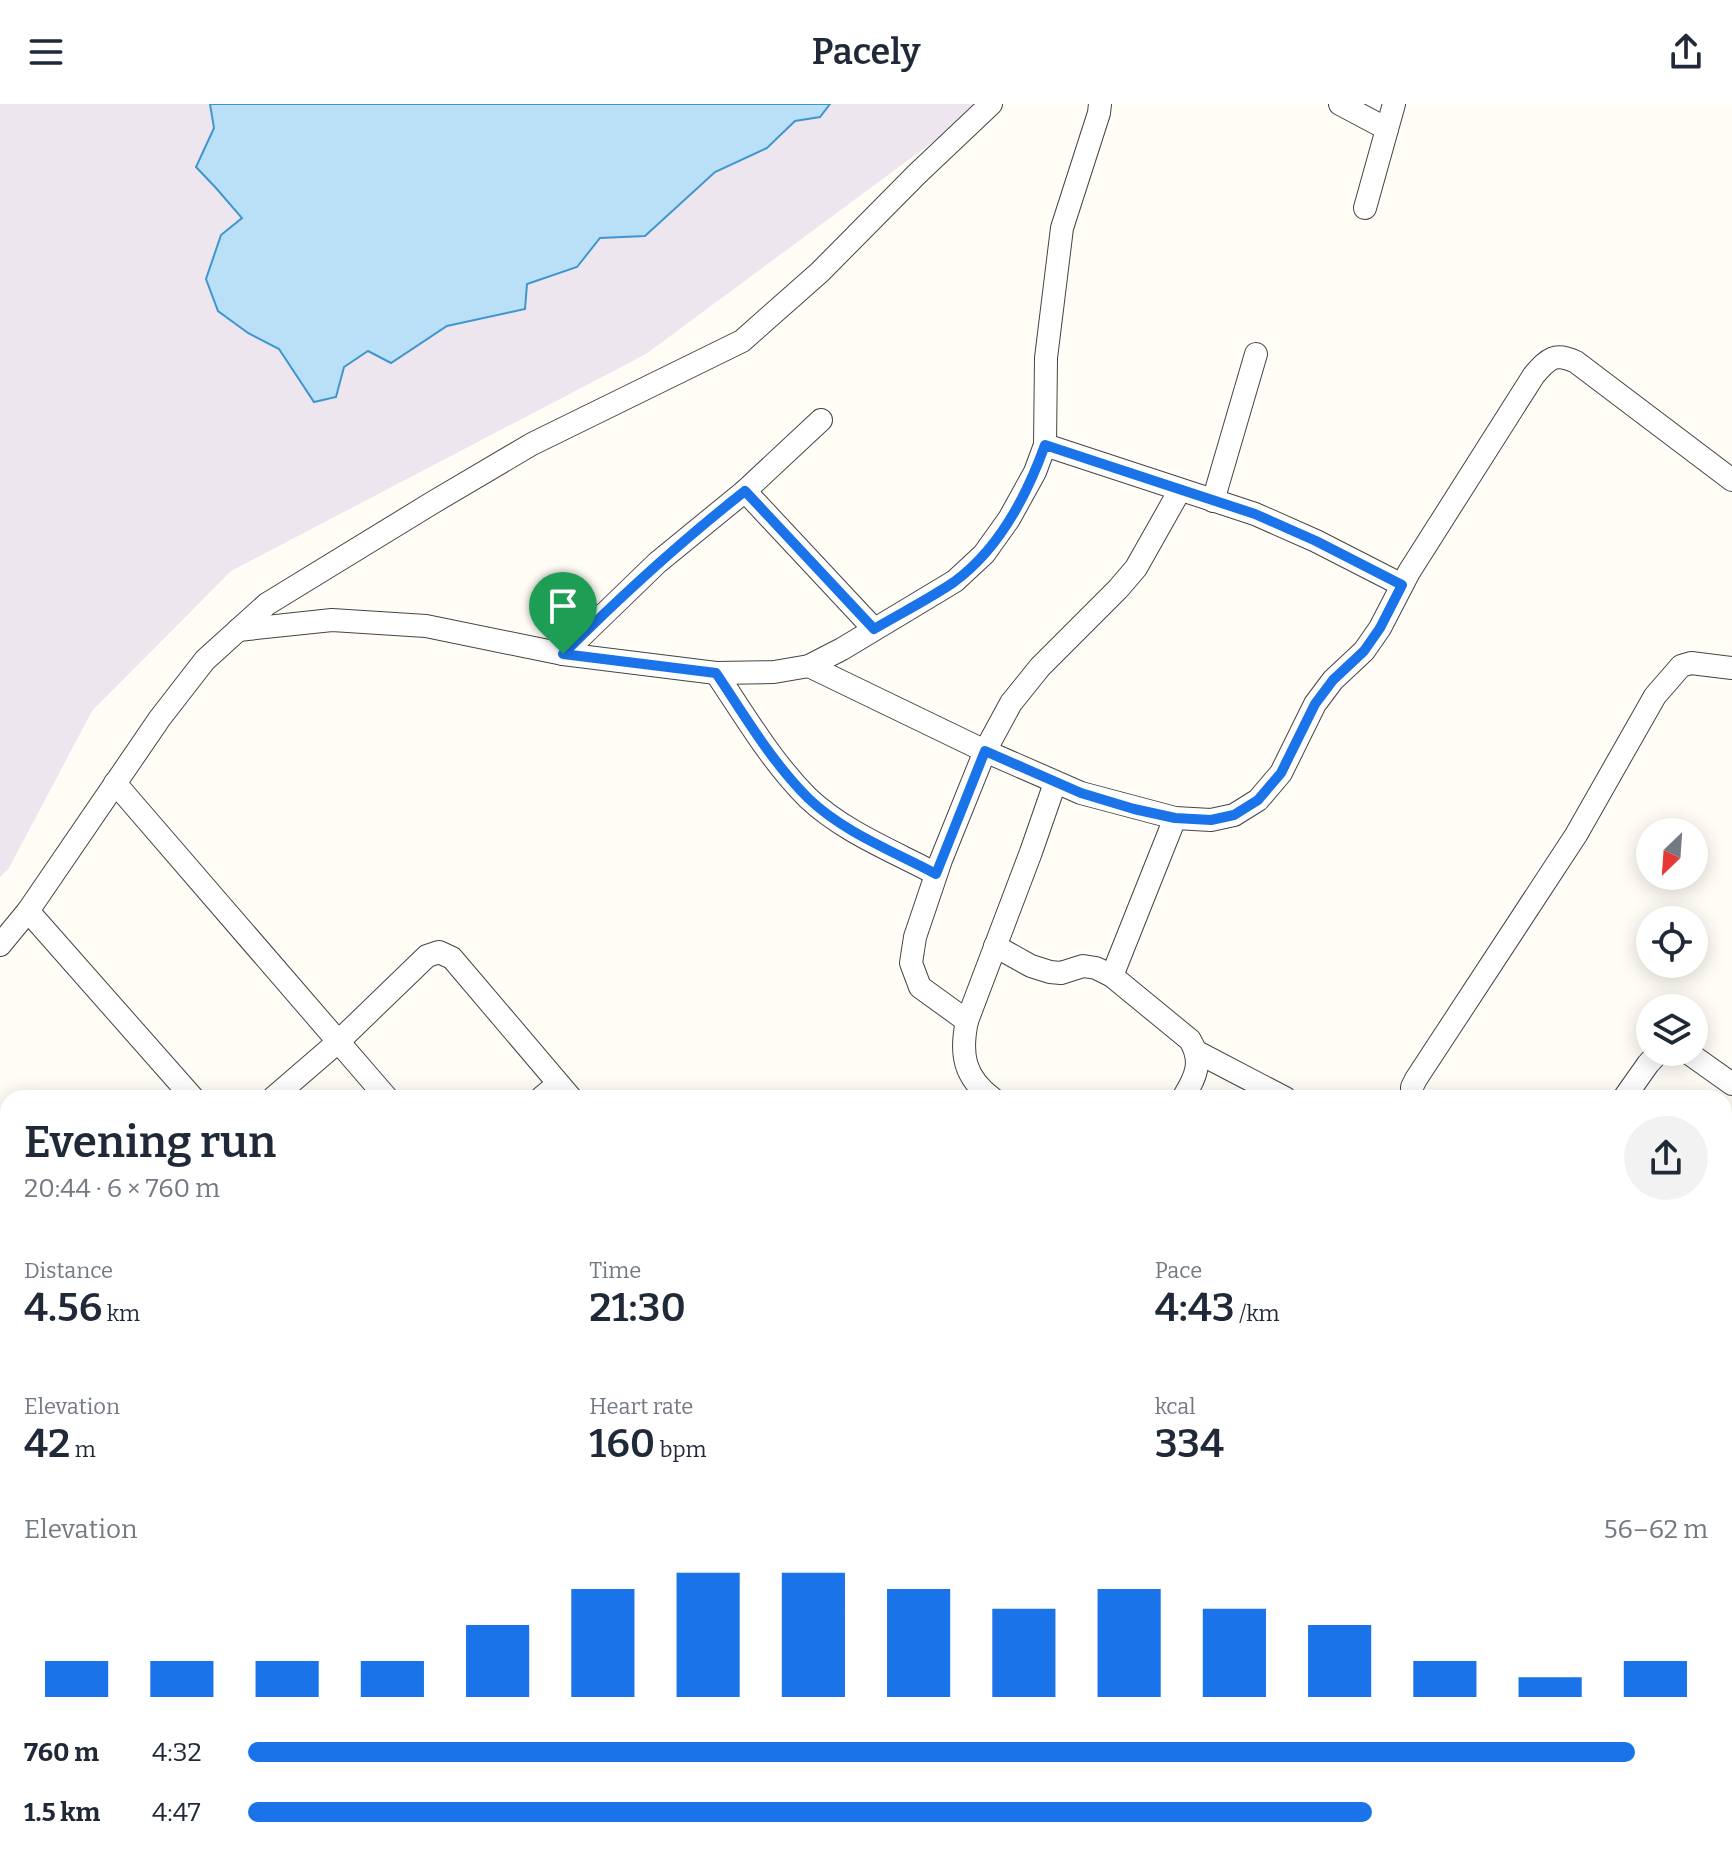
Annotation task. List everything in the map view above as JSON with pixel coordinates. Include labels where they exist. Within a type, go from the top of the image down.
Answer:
[{"type":"street","points":[[0,945],[28,911],[160,718],[205,660],[267,604],[532,444],[742,341],[820,272],[991,104]]},
{"type":"street","points":[[238,630],[332,620],[426,626],[563,654],[716,673],[774,672],[809,666],[955,581],[984,554],[1009,519],[1029,484],[1045,445],[1046,358],[1062,228],[1100,104]]},
{"type":"street","points":[[1340,104],[1387,129]]},
{"type":"street","points":[[1365,208],[1394,104]]},
{"type":"street","points":[[1213,501],[1256,354]]},
{"type":"street","points":[[809,666],[985,751],[1081,793],[1175,818],[1223,818],[1258,800],[1281,773],[1315,704],[1333,680],[1364,651],[1380,628],[1402,585],[1534,375],[1546,361],[1565,357],[1576,362],[1727,467]]},
{"type":"street","points":[[563,654],[657,563],[745,491],[821,420]]},
{"type":"street","points":[[1045,445],[1255,514],[1402,585]]},
{"type":"street","points":[[967,1021],[920,987],[911,963],[915,937],[936,874],[985,751],[1011,703],[1040,667],[1136,568],[1180,490]]},
{"type":"street","points":[[745,491],[874,629]]},
{"type":"street","points":[[1412,1090],[1416,1079],[1576,835],[1655,696],[1681,666],[1691,663],[1732,668]]},
{"type":"street","points":[[716,673],[773,759],[810,799],[850,829],[936,874]]},
{"type":"street","points":[[115,783],[380,1090]]},
{"type":"street","points":[[981,1090],[964,1058],[962,1044],[967,1021],[1055,783]]},
{"type":"street","points":[[1112,976],[1175,818]]},
{"type":"street","points":[[28,911],[186,1090]]},
{"type":"street","points":[[995,946],[1031,966],[1050,972],[1061,973],[1083,966],[1112,976],[1190,1040],[1197,1052],[1197,1066],[1186,1090]]},
{"type":"street","points":[[282,1090],[339,1041],[427,956],[439,952],[452,958],[555,1090]]},
{"type":"street","points":[[1197,1052],[1270,1090]]},
{"type":"street","points":[[1630,1090],[1647,1066]]},
{"type":"street","points":[[1707,1066],[1732,1084]]},
{"type":"shaded area","points":[[0,104],[984,104],[646,354],[231,571],[92,711],[9,868],[0,877]]},
{"type":"water","points":[[210,104],[830,104],[820,117],[795,121],[767,148],[715,172],[645,236],[600,238],[577,267],[527,284],[525,309],[447,326],[391,363],[368,351],[344,367],[336,397],[314,402],[279,349],[248,333],[218,311],[206,279],[221,235],[242,218],[196,167],[214,128]]},
{"type":"route","points":[[1045,445],[1255,514],[1402,585],[1364,651],[1333,680],[1315,704],[1281,773],[1258,800],[1234,815],[1211,820],[1175,818],[1134,809],[1055,783],[985,751],[936,874],[850,829],[810,799],[773,759],[716,673],[563,654],[657,563],[745,491],[874,629],[955,581],[984,554],[1009,519],[1035,472],[1045,445]]}]
